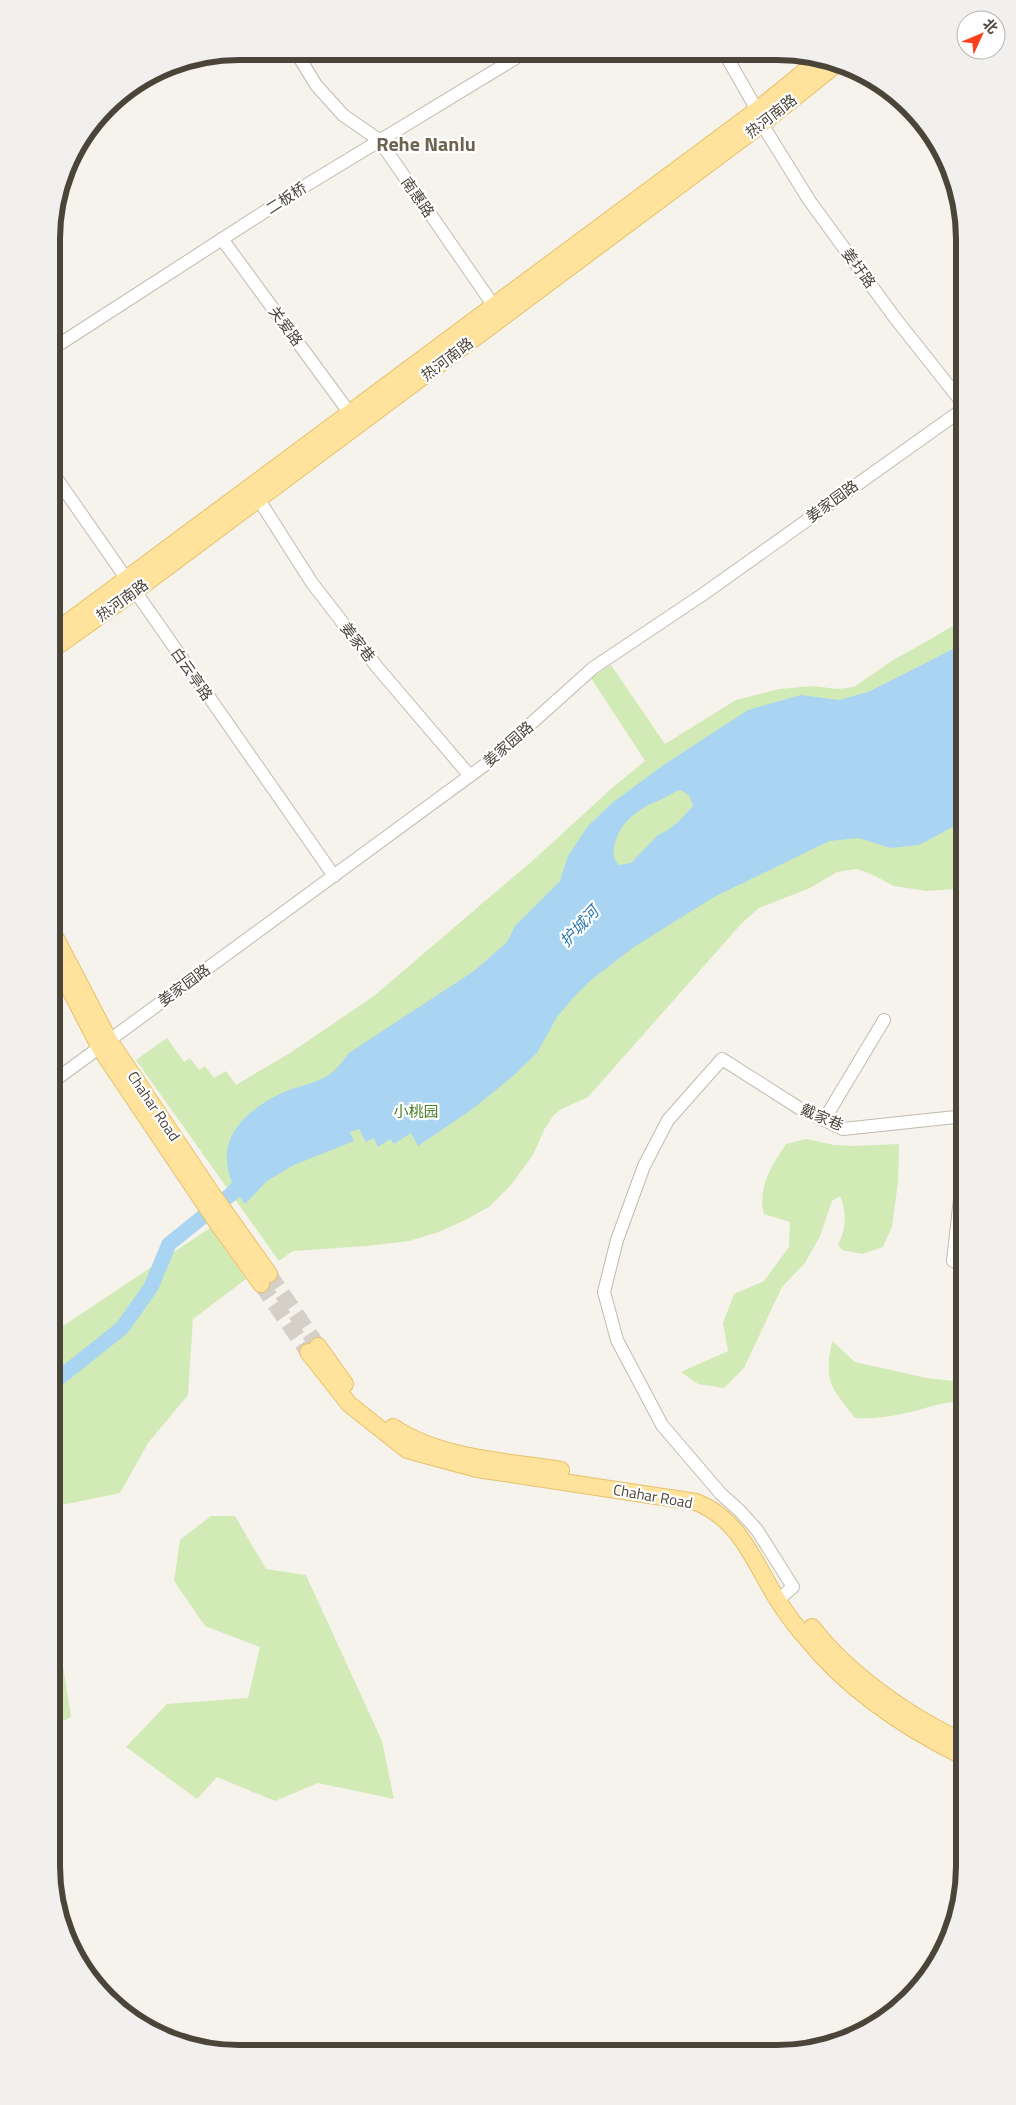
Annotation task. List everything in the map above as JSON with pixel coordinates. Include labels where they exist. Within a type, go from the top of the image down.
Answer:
[{"type":"main road","name":"热河南路","points":[[760,117],[815,64]]},
{"type":"main road","name":"热河南路","points":[[60,643],[130,585],[760,117],[830,69]]},
{"type":"main road","name":"热河南路","points":[[60,629],[130,585]]},
{"type":"main road","name":"Chahar Road","points":[[60,946],[105,1044]]},
{"type":"main road","name":"Chahar Road","points":[[60,967],[105,1044],[205,1194],[265,1279]]},
{"type":"main road","name":"Chahar Road","points":[[313,1349],[374,1414],[412,1439],[451,1451],[664,1486],[698,1493],[709,1499],[729,1512],[749,1532],[782,1597],[825,1660],[860,1692],[898,1720],[940,1746],[956,1753]]},
{"type":"main road","name":"Chahar Road","points":[[782,1597],[821,1640],[849,1666],[907,1710],[956,1738]]},
{"type":"street","name":"南惠路","points":[[301,60],[316,85],[343,115],[379,140],[498,312]]},
{"type":"street","name":"二板桥","points":[[60,344],[379,140],[512,60]]},
{"type":"street","name":"姜圩路","points":[[728,60],[815,208],[895,318],[956,394]]},
{"type":"street","name":"关爱路","points":[[222,240],[354,419]]},
{"type":"street","name":"姜家园路","points":[[60,1077],[486,764],[593,668],[702,595],[956,414]]},
{"type":"street","name":"白云亭路","points":[[60,484],[334,876]]},
{"type":"street","name":"姜家巷","points":[[254,493],[312,583],[377,667],[470,776]]},
{"type":"street","points":[[824,1120],[884,1020]]},
{"type":"street","name":"戴家巷","points":[[782,1597],[793,1587],[757,1530],[721,1494],[662,1425],[617,1340],[604,1292],[617,1240],[648,1158],[668,1120],[722,1059],[799,1108],[843,1129],[956,1117]]},
{"type":"street","points":[[953,1261],[956,1232]]},
{"type":"green space","name":"小桃园","points":[[956,624],[956,889],[927,891],[894,886],[869,873],[856,869],[837,872],[810,888],[759,908],[742,923],[588,1097],[560,1110],[554,1115],[545,1128],[533,1155],[511,1185],[489,1207],[439,1232],[409,1241],[293,1251],[279,1261],[136,1060],[167,1038],[184,1062],[190,1058],[199,1070],[205,1066],[214,1078],[226,1071],[236,1085],[290,1053],[374,996],[539,855],[612,788],[645,761],[591,678],[611,665],[665,744],[736,700],[779,689],[813,686],[837,689],[854,687],[893,660]]},
{"type":"green space","points":[[806,1139],[834,1145],[852,1146],[899,1144],[898,1182],[892,1227],[883,1247],[862,1254],[842,1250],[838,1244],[844,1227],[844,1208],[840,1196],[832,1201],[820,1236],[805,1263],[782,1287],[744,1368],[724,1388],[698,1384],[681,1372],[728,1351],[723,1323],[734,1294],[764,1281],[789,1247],[790,1222],[764,1214],[762,1204],[764,1186],[771,1169],[786,1144]]},
{"type":"green space","points":[[210,1228],[246,1279],[193,1319],[188,1395],[148,1443],[120,1493],[62,1505],[60,1647],[60,1328]]},
{"type":"green space","points":[[832,1341],[855,1362],[926,1378],[956,1381],[956,1402],[887,1417],[855,1418],[831,1383],[829,1375]]},
{"type":"green space","points":[[211,1516],[235,1516],[266,1569],[306,1575],[382,1741],[394,1799],[318,1783],[275,1801],[217,1777],[197,1799],[126,1747],[167,1704],[248,1698],[260,1647],[205,1626],[174,1581],[180,1540]]},
{"type":"green space","points":[[60,1647],[71,1717],[60,1722]]},
{"type":"water","name":"护城河","points":[[956,648],[956,825],[919,845],[890,848],[859,838],[829,841],[714,897],[634,947],[591,980],[557,1017],[537,1053],[512,1077],[471,1110],[418,1146],[411,1133],[394,1144],[390,1139],[378,1147],[374,1138],[366,1142],[359,1129],[350,1132],[354,1141],[294,1165],[267,1181],[245,1204],[234,1186],[228,1169],[227,1154],[230,1139],[238,1126],[264,1103],[282,1093],[329,1075],[349,1053],[474,971],[507,942],[515,926],[560,881],[568,856],[588,826],[612,803],[665,764],[748,710],[801,695],[839,700],[868,692]],"holes":[[[680,790],[689,795],[693,806],[678,822],[658,835],[631,863],[619,865],[614,857],[614,846],[622,827],[633,815],[646,806]]]},
{"type":"waterway","points":[[60,1377],[122,1328],[151,1287],[169,1244],[235,1191],[246,1173]]},
{"type":"tunnel","points":[[269,1274],[318,1346]]},
{"type":"tunnel","points":[[261,1284],[308,1352]]},
{"type":"district","name":"Rehe Nanlu","points":[[426,143]]}]
